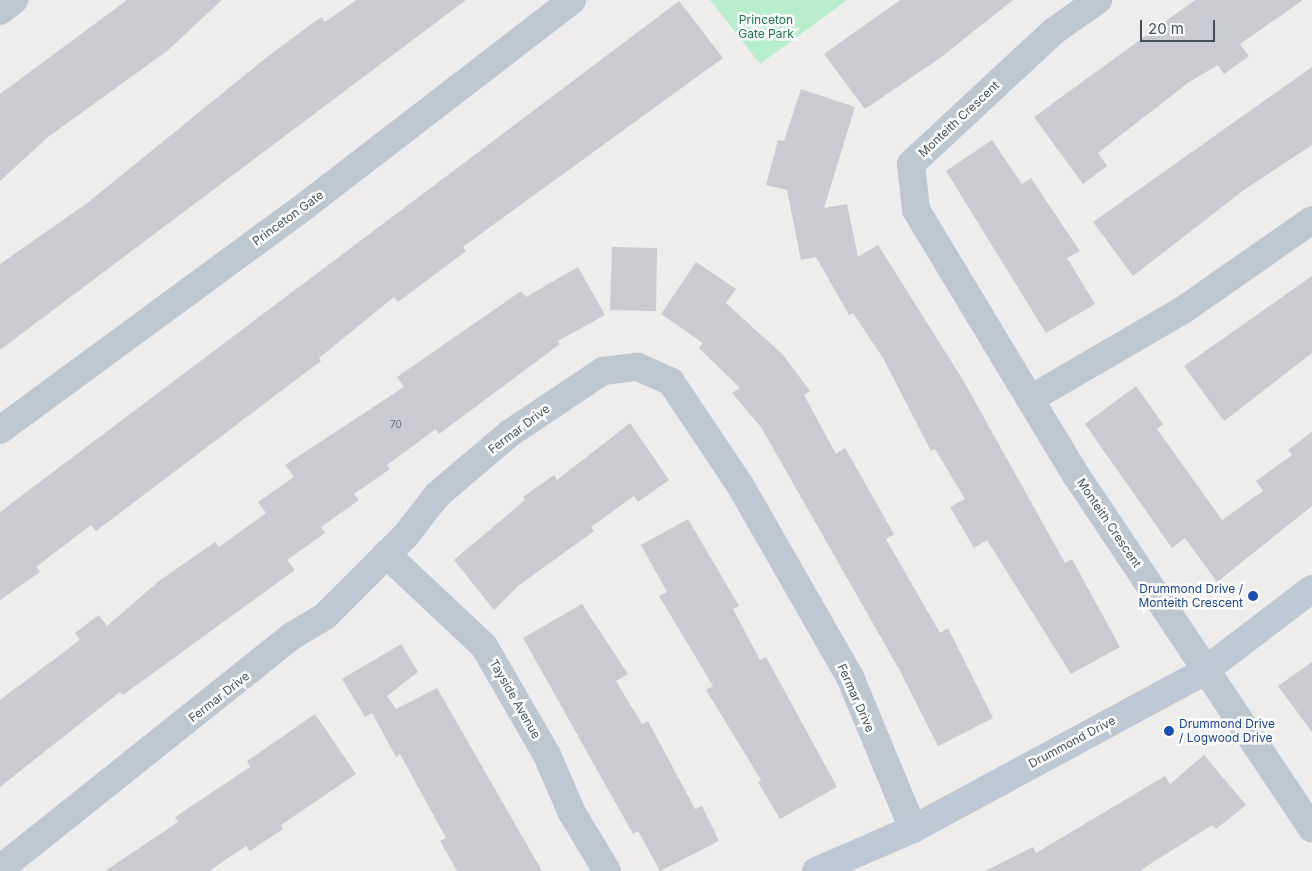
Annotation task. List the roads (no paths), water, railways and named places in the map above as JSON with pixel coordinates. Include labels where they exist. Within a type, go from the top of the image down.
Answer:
[{"type":"street","points":[[0,11],[14,0]]},
{"type":"street","name":"Princeton Gate","points":[[0,430],[301,209],[572,0]]},
{"type":"street","name":"Monteith Crescent","points":[[1098,0],[1054,31],[911,164],[916,210],[1203,672],[1312,829]]},
{"type":"street","points":[[1032,398],[1183,310],[1312,220]]},
{"type":"street","name":"Fermar Drive","points":[[0,869],[292,636],[325,616],[386,554],[437,496],[510,433],[603,371],[638,367],[671,382],[740,485],[850,676],[913,829]]},
{"type":"street","name":"Tayside Avenue","points":[[386,554],[484,646],[547,755],[572,813],[607,871]]},
{"type":"street","name":"Drummond Drive","points":[[816,871],[913,829],[1203,672],[1312,589]]},
{"type":"place","name":"Drummond Drive / Monteith Crescent","points":[[1253,596]]},
{"type":"place","name":"Drummond Drive / Logwood Drive","points":[[1169,731]]},
{"type":"park label","name":"Princeton Gate Park","points":[[766,27]]}]
